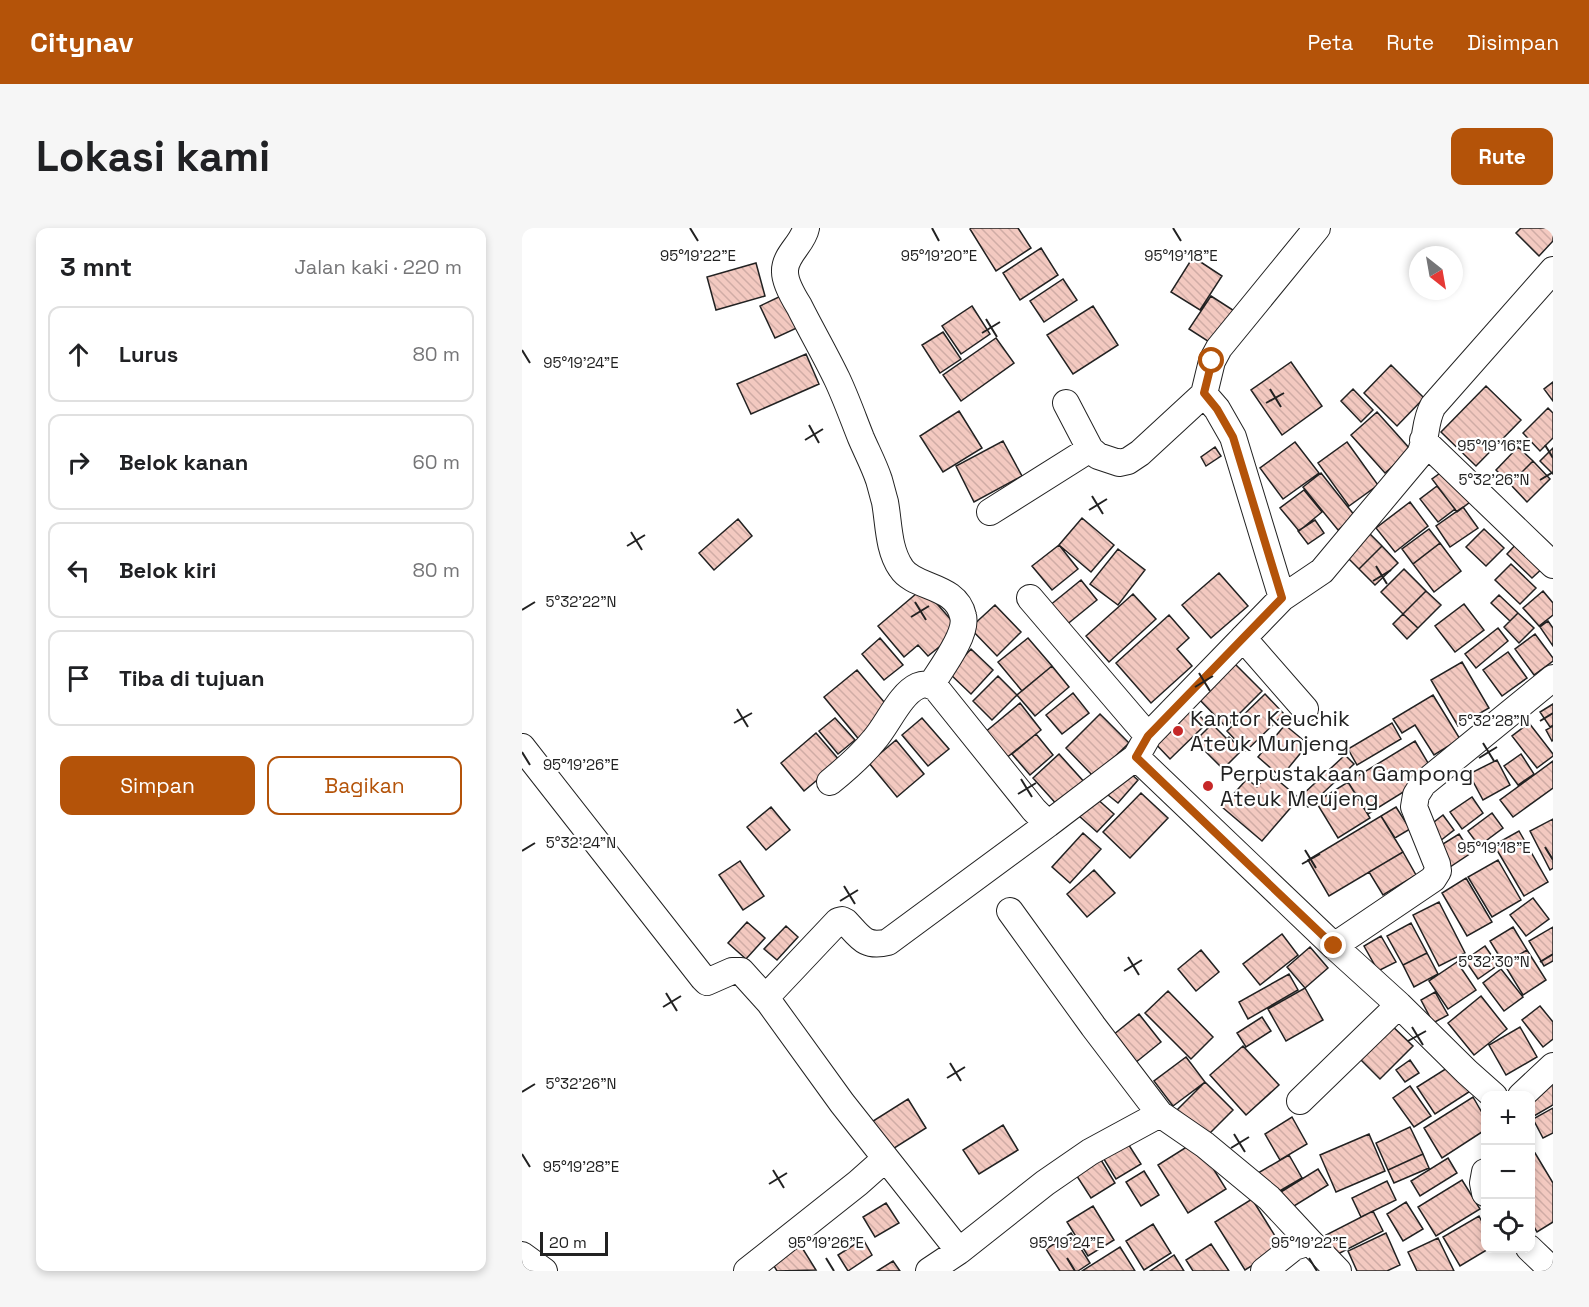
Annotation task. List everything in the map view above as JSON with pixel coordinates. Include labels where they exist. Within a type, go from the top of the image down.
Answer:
[{"type":"street","points":[[806,228],[805,234],[788,262],[785,273],[792,292],[837,378],[878,477],[885,501],[892,546],[899,566],[912,578],[948,595],[963,615],[964,625],[959,637],[931,685]]},
{"type":"street","points":[[1066,402],[1090,449],[1098,456],[1119,463],[1128,461],[1140,453],[1204,393],[1212,361],[1219,348],[1317,228]]},
{"type":"street","points":[[769,1002],[770,993],[838,921],[846,922],[866,942],[877,944],[888,942],[1048,824],[1142,747],[1282,598],[1322,571],[1420,454],[1428,415],[1433,406],[1553,270]]},
{"type":"street","points":[[1204,393],[1217,409],[1233,437],[1282,598]]},
{"type":"street","points":[[1424,440],[1553,566]]},
{"type":"street","points":[[990,512],[1090,449]]},
{"type":"street","points":[[1030,598],[1142,747],[1334,946],[1489,1091]]},
{"type":"street","points":[[1243,638],[1305,709]]},
{"type":"street","points":[[1334,946],[1433,879],[1438,871],[1437,864],[1414,807],[1416,795],[1424,784],[1553,678]]},
{"type":"street","points":[[830,782],[854,762],[873,741],[904,696],[919,685],[931,685],[936,688],[1034,810],[1048,824]]},
{"type":"street","points":[[522,747],[703,978],[708,982],[732,971],[741,971],[769,1002],[842,1103],[959,1251]]},
{"type":"street","points":[[1010,911],[1160,1114],[1205,1145],[1269,1198],[1338,1271]]},
{"type":"street","points":[[1300,1101],[1399,1005]]},
{"type":"street","points":[[1525,1091],[1553,1066]]},
{"type":"street","points":[[929,1271],[959,1251],[1045,1183],[1090,1152],[1160,1114]]},
{"type":"street","points":[[747,1271],[885,1159]]},
{"type":"street","points":[[1264,1271],[1294,1247],[1310,1242]]},
{"type":"street","points":[[1534,1253],[1553,1271]]},
{"type":"street","points":[[522,1255],[544,1271]]},
{"type":"building","points":[[971,228],[1018,228],[1031,248],[996,271]]},
{"type":"building","points":[[1521,228],[1553,228],[1553,241],[1539,256],[1516,233]]},
{"type":"building","points":[[1041,248],[1058,275],[1020,300],[1003,273]]},
{"type":"building","points":[[1193,257],[1222,276],[1200,310],[1171,292]]},
{"type":"building","points":[[756,263],[765,296],[716,310],[707,277]]},
{"type":"building","points":[[1063,279],[1077,300],[1044,322],[1030,301]]},
{"type":"building","points":[[783,295],[799,327],[775,338],[760,306]]},
{"type":"building","points":[[1211,296],[1239,314],[1217,347],[1189,329]]},
{"type":"building","points":[[972,306],[990,334],[961,354],[942,326]]},
{"type":"building","points":[[1093,306],[1118,345],[1073,374],[1047,335]]},
{"type":"building","points":[[943,332],[961,359],[940,373],[922,345]]},
{"type":"building","points":[[996,338],[1014,363],[961,401],[943,375]]},
{"type":"building","points":[[806,354],[819,384],[751,414],[737,384]]},
{"type":"building","points":[[1291,362],[1322,406],[1282,435],[1251,390]]},
{"type":"building","points":[[1391,365],[1424,398],[1397,426],[1364,393]]},
{"type":"building","points":[[1553,382],[1553,401],[1544,389]]},
{"type":"building","points":[[1486,386],[1521,420],[1476,466],[1441,432]]},
{"type":"building","points":[[1353,389],[1373,410],[1361,422],[1341,401]]},
{"type":"building","points":[[1548,408],[1553,413],[1553,438],[1540,451],[1523,433]]},
{"type":"building","points":[[959,411],[982,448],[943,472],[920,436]]},
{"type":"building","points":[[1377,412],[1411,450],[1385,473],[1351,435]]},
{"type":"building","points":[[1003,441],[1022,476],[974,502],[956,466]]},
{"type":"building","points":[[1295,442],[1319,473],[1283,499],[1260,468]]},
{"type":"building","points":[[1347,442],[1378,485],[1349,506],[1318,463]]},
{"type":"building","points":[[1215,447],[1221,456],[1206,466],[1201,457]]},
{"type":"building","points":[[1518,447],[1533,461],[1510,484],[1496,470]]},
{"type":"building","points":[[1553,448],[1553,474],[1540,461]]},
{"type":"building","points":[[1533,461],[1550,479],[1527,502],[1510,484]]},
{"type":"building","points":[[1450,466],[1474,499],[1457,512],[1432,479]]},
{"type":"building","points":[[1321,473],[1355,516],[1338,530],[1303,487]]},
{"type":"building","points":[[1437,486],[1455,509],[1438,522],[1420,499]]},
{"type":"building","points":[[1304,490],[1322,512],[1299,531],[1280,508]]},
{"type":"building","points":[[1410,502],[1428,526],[1395,552],[1376,528]]},
{"type":"building","points":[[1463,507],[1478,528],[1450,547],[1436,526]]},
{"type":"building","points":[[1082,518],[1114,545],[1091,572],[1059,545]]},
{"type":"building","points":[[738,519],[752,536],[714,570],[699,553]]},
{"type":"building","points":[[1315,520],[1324,533],[1308,544],[1298,531]]},
{"type":"building","points":[[1364,528],[1382,546],[1359,569],[1341,551]]},
{"type":"building","points":[[1429,529],[1440,543],[1413,564],[1402,549]]},
{"type":"building","points":[[1484,529],[1504,548],[1486,566],[1466,547]]},
{"type":"building","points":[[1519,541],[1545,566],[1532,578],[1507,554]]},
{"type":"building","points":[[1440,543],[1461,571],[1434,592],[1413,564]]},
{"type":"building","points":[[1059,545],[1078,569],[1052,590],[1032,566]]},
{"type":"building","points":[[1382,546],[1398,563],[1375,585],[1359,569]]},
{"type":"building","points":[[1118,549],[1145,570],[1118,605],[1090,584]]},
{"type":"building","points":[[1511,564],[1536,588],[1520,604],[1495,580]]},
{"type":"building","points":[[1404,569],[1426,591],[1403,614],[1381,592]]},
{"type":"building","points":[[1219,573],[1248,606],[1211,638],[1182,605]]},
{"type":"building","points":[[1081,580],[1097,600],[1065,626],[1049,606]]},
{"type":"building","points":[[923,588],[960,630],[928,656],[918,645],[904,657],[878,626]]},
{"type":"building","points":[[1426,591],[1441,605],[1418,628],[1403,614]]},
{"type":"building","points":[[1543,591],[1553,603],[1553,615],[1539,626],[1523,608]]},
{"type":"building","points":[[1133,594],[1156,619],[1109,662],[1086,636]]},
{"type":"building","points":[[1499,595],[1518,613],[1510,621],[1491,603]]},
{"type":"building","points":[[1464,604],[1484,630],[1455,652],[1435,626]]},
{"type":"building","points":[[995,605],[1021,632],[997,656],[970,628]]},
{"type":"building","points":[[1518,613],[1534,628],[1519,643],[1504,627]]},
{"type":"building","points":[[1403,614],[1418,628],[1407,639],[1393,624]]},
{"type":"building","points":[[1169,615],[1189,638],[1177,649],[1192,666],[1151,703],[1116,663]]},
{"type":"building","points":[[1548,621],[1553,628],[1553,646],[1540,627]]},
{"type":"building","points":[[1498,628],[1508,641],[1476,668],[1465,654]]},
{"type":"building","points":[[1535,634],[1553,661],[1534,675],[1515,649]]},
{"type":"building","points":[[880,638],[903,665],[884,680],[862,654]]},
{"type":"building","points":[[1028,638],[1052,666],[1022,691],[998,662]]},
{"type":"building","points":[[971,649],[993,670],[971,694],[949,673]]},
{"type":"building","points":[[1508,652],[1527,678],[1502,696],[1483,670]]},
{"type":"building","points":[[1232,661],[1262,691],[1226,727],[1196,696]]},
{"type":"building","points":[[1462,662],[1489,708],[1458,726],[1431,680]]},
{"type":"building","points":[[1052,666],[1069,687],[1035,716],[1017,695]]},
{"type":"building","points":[[857,670],[890,709],[862,743],[824,697]]},
{"type":"building","points":[[998,676],[1017,695],[992,720],[973,701]]},
{"type":"building","points":[[1073,693],[1089,713],[1062,734],[1046,715]]},
{"type":"building","points":[[1265,694],[1284,714],[1246,751],[1227,731]]},
{"type":"building","points":[[1433,695],[1460,739],[1434,755],[1415,725],[1402,733],[1393,719]]},
{"type":"building","points":[[1020,703],[1041,730],[1005,759],[984,733]]},
{"type":"building","name":"Kantor Keuchik Ateuk Munjeng","points":[[1186,703],[1207,723],[1170,759],[1150,738]]},
{"type":"building","points":[[1553,704],[1553,725],[1550,727],[1540,712]]},
{"type":"building","points":[[1100,714],[1129,743],[1094,777],[1066,748]]},
{"type":"building","points":[[835,718],[855,740],[838,754],[819,731]]},
{"type":"building","points":[[922,718],[949,749],[928,766],[902,735]]},
{"type":"building","points":[[1392,723],[1401,739],[1357,765],[1348,749]]},
{"type":"building","points":[[1529,723],[1553,754],[1537,768],[1512,736]]},
{"type":"building","points":[[1212,724],[1242,750],[1223,769],[1195,741]]},
{"type":"building","points":[[1285,725],[1308,744],[1281,777],[1258,757]]},
{"type":"building","points":[[1553,726],[1553,740],[1552,741],[1546,730]]},
{"type":"building","points":[[816,733],[840,761],[804,791],[781,763]]},
{"type":"building","points":[[1036,734],[1053,755],[1030,775],[1012,754]]},
{"type":"building","points":[[896,740],[924,774],[897,797],[869,763]]},
{"type":"building","points":[[1415,741],[1434,773],[1368,814],[1348,782]]},
{"type":"building","points":[[1059,754],[1086,784],[1059,807],[1033,778]]},
{"type":"building","points":[[1521,754],[1534,774],[1518,785],[1504,766]]},
{"type":"building","points":[[1345,755],[1354,764],[1308,807],[1299,798]]},
{"type":"building","points":[[1497,760],[1510,785],[1483,800],[1469,774]]},
{"type":"building","points":[[1553,761],[1553,788],[1513,817],[1500,800]]},
{"type":"building","points":[[1123,767],[1138,780],[1118,803],[1103,791]]},
{"type":"building","points":[[1269,773],[1299,798],[1262,841],[1222,807],[1247,779],[1257,787]]},
{"type":"building","points":[[1348,782],[1370,818],[1338,838],[1316,802]]},
{"type":"building","points":[[1141,793],[1168,818],[1130,858],[1103,832]]},
{"type":"building","points":[[1095,797],[1114,814],[1097,832],[1078,815]]},
{"type":"building","points":[[1472,797],[1483,813],[1462,829],[1450,812]]},
{"type":"building","points":[[771,807],[790,830],[766,850],[747,827]]},
{"type":"building","points":[[1396,807],[1410,829],[1395,838],[1381,816]]},
{"type":"building","points":[[1492,813],[1503,828],[1479,846],[1468,831]]},
{"type":"building","points":[[1443,815],[1454,830],[1440,841],[1429,826]]},
{"type":"building","points":[[1381,816],[1403,852],[1329,896],[1308,860]]},
{"type":"building","points":[[1553,819],[1553,868],[1550,870],[1530,831]]},
{"type":"building","points":[[1519,831],[1548,882],[1524,896],[1494,845]]},
{"type":"building","points":[[1083,833],[1101,849],[1070,883],[1052,867]]},
{"type":"building","points":[[1459,834],[1471,853],[1450,867],[1438,847]]},
{"type":"building","points":[[1403,852],[1416,875],[1383,895],[1369,872]]},
{"type":"building","points":[[1498,860],[1521,900],[1492,917],[1468,877]]},
{"type":"building","points":[[740,861],[764,896],[743,910],[719,875]]},
{"type":"building","points":[[1094,870],[1115,893],[1087,917],[1067,894]]},
{"type":"building","points":[[1466,878],[1492,922],[1467,936],[1442,893]]},
{"type":"building","points":[[1533,898],[1549,919],[1526,936],[1510,915]]},
{"type":"building","points":[[1439,902],[1465,953],[1439,966],[1413,915]]},
{"type":"building","points":[[747,922],[765,938],[746,959],[728,943]]},
{"type":"building","points":[[1411,923],[1427,953],[1403,965],[1387,936]]},
{"type":"building","points":[[786,926],[798,937],[777,960],[764,949]]},
{"type":"building","points":[[1513,927],[1527,950],[1504,964],[1490,941]]},
{"type":"building","points":[[1553,927],[1553,961],[1544,966],[1529,941]]},
{"type":"building","points":[[1282,934],[1298,955],[1260,985],[1243,964]]},
{"type":"building","points":[[1381,936],[1396,962],[1378,971],[1364,946]]},
{"type":"building","points":[[1485,946],[1498,965],[1478,979],[1465,960]]},
{"type":"building","points":[[1310,947],[1328,968],[1305,988],[1287,967]]},
{"type":"building","points":[[1201,950],[1219,972],[1196,991],[1178,969]]},
{"type":"building","points":[[1527,950],[1546,980],[1523,995],[1504,964]]},
{"type":"building","points":[[1427,953],[1438,974],[1414,987],[1403,965]]},
{"type":"building","points":[[1457,962],[1476,990],[1448,1009],[1429,981]]},
{"type":"building","points":[[1501,969],[1523,997],[1504,1011],[1483,983]]},
{"type":"building","points":[[1289,974],[1298,990],[1248,1019],[1239,1002]]},
{"type":"building","points":[[1305,988],[1323,1020],[1286,1041],[1268,1009]]},
{"type":"building","points":[[1168,991],[1213,1037],[1191,1059],[1145,1013]]},
{"type":"building","points":[[1435,992],[1448,1015],[1433,1023],[1421,1000]]},
{"type":"building","points":[[1481,996],[1507,1029],[1474,1055],[1448,1023]]},
{"type":"building","points":[[1540,1006],[1553,1022],[1553,1039],[1543,1047],[1522,1020]]},
{"type":"building","points":[[1139,1014],[1161,1042],[1130,1067],[1108,1039]]},
{"type":"building","points":[[1262,1017],[1271,1031],[1246,1047],[1237,1033]]},
{"type":"building","points":[[1385,1019],[1413,1046],[1380,1079],[1353,1052]]},
{"type":"building","points":[[1520,1027],[1537,1057],[1506,1075],[1489,1045]]},
{"type":"building","points":[[1243,1046],[1279,1085],[1246,1115],[1210,1075]]},
{"type":"building","points":[[1186,1057],[1205,1082],[1173,1106],[1154,1081]]},
{"type":"building","points":[[1410,1060],[1419,1073],[1405,1082],[1396,1070]]},
{"type":"building","points":[[1455,1063],[1472,1090],[1435,1114],[1417,1087]]},
{"type":"building","points":[[1553,1077],[1553,1105],[1535,1115],[1535,1092]]},
{"type":"building","points":[[1205,1082],[1233,1110],[1205,1138],[1177,1110]]},
{"type":"building","points":[[1410,1086],[1431,1116],[1414,1127],[1393,1098]]},
{"type":"building","points":[[1473,1097],[1481,1111],[1481,1133],[1442,1158],[1424,1128]]},
{"type":"building","points":[[908,1099],[926,1128],[888,1152],[870,1123]]},
{"type":"building","points":[[1553,1108],[1553,1133],[1543,1138],[1535,1123],[1535,1118]]},
{"type":"building","points":[[1292,1117],[1307,1144],[1280,1160],[1265,1134]]},
{"type":"building","points":[[1003,1125],[1018,1150],[979,1174],[963,1150]]},
{"type":"building","points":[[1410,1127],[1423,1154],[1388,1170],[1376,1143]]},
{"type":"building","points":[[1369,1134],[1385,1171],[1336,1192],[1320,1155]]},
{"type":"building","points":[[1123,1136],[1141,1164],[1116,1179],[1099,1151]]},
{"type":"building","points":[[1196,1141],[1226,1189],[1188,1213],[1158,1165]]},
{"type":"building","points":[[1535,1153],[1553,1183],[1553,1222],[1537,1232],[1535,1229]]},
{"type":"building","points":[[1423,1154],[1429,1168],[1394,1183],[1388,1170]]},
{"type":"building","points":[[1098,1155],[1115,1183],[1091,1198],[1073,1170]]},
{"type":"building","points":[[1289,1155],[1302,1178],[1271,1196],[1258,1173]]},
{"type":"building","points":[[1448,1158],[1457,1173],[1420,1196],[1411,1181]]},
{"type":"building","points":[[1318,1169],[1328,1185],[1286,1211],[1276,1195]]},
{"type":"building","points":[[1144,1171],[1159,1195],[1141,1206],[1126,1182]]},
{"type":"building","points":[[1462,1180],[1480,1209],[1436,1236],[1418,1207]]},
{"type":"building","points":[[1387,1181],[1396,1200],[1361,1217],[1352,1198]]},
{"type":"building","points":[[1252,1199],[1282,1247],[1245,1270],[1215,1222]]},
{"type":"building","points":[[1406,1202],[1423,1229],[1403,1241],[1387,1214]]},
{"type":"building","points":[[886,1203],[899,1223],[875,1237],[863,1217]]},
{"type":"building","points":[[1093,1206],[1114,1240],[1088,1256],[1067,1222]]},
{"type":"building","points":[[1373,1211],[1383,1231],[1336,1255],[1326,1235]]},
{"type":"building","points":[[1479,1216],[1482,1253],[1460,1266],[1443,1237]]},
{"type":"building","points":[[1153,1224],[1171,1253],[1144,1270],[1126,1241]]},
{"type":"building","points":[[1071,1233],[1090,1263],[1078,1271],[1060,1271],[1046,1249]]},
{"type":"building","points":[[1386,1233],[1400,1265],[1387,1271],[1357,1271],[1348,1251]]},
{"type":"building","points":[[796,1238],[816,1270],[777,1271],[768,1256]]},
{"type":"building","points":[[1438,1238],[1454,1271],[1417,1271],[1408,1252]]},
{"type":"building","points":[[863,1239],[872,1255],[848,1271],[838,1255]]},
{"type":"building","points":[[1211,1244],[1229,1271],[1193,1271],[1186,1260]]},
{"type":"building","points":[[1120,1247],[1135,1271],[1082,1271]]},
{"type":"building","points":[[1174,1255],[1184,1271],[1150,1271]]},
{"type":"building","points":[[893,1261],[900,1271],[877,1271]]},
{"type":"place","name":"Kantor Keuchik Ateuk Munjeng","points":[[1178,731]]},
{"type":"place","name":"Perpustakaan Gampong Ateuk Meujeng","points":[[1208,786]]},
{"type":"route","points":[[1212,361],[1204,393],[1217,409],[1233,437],[1282,598],[1148,736],[1136,757],[1334,946]]}]
